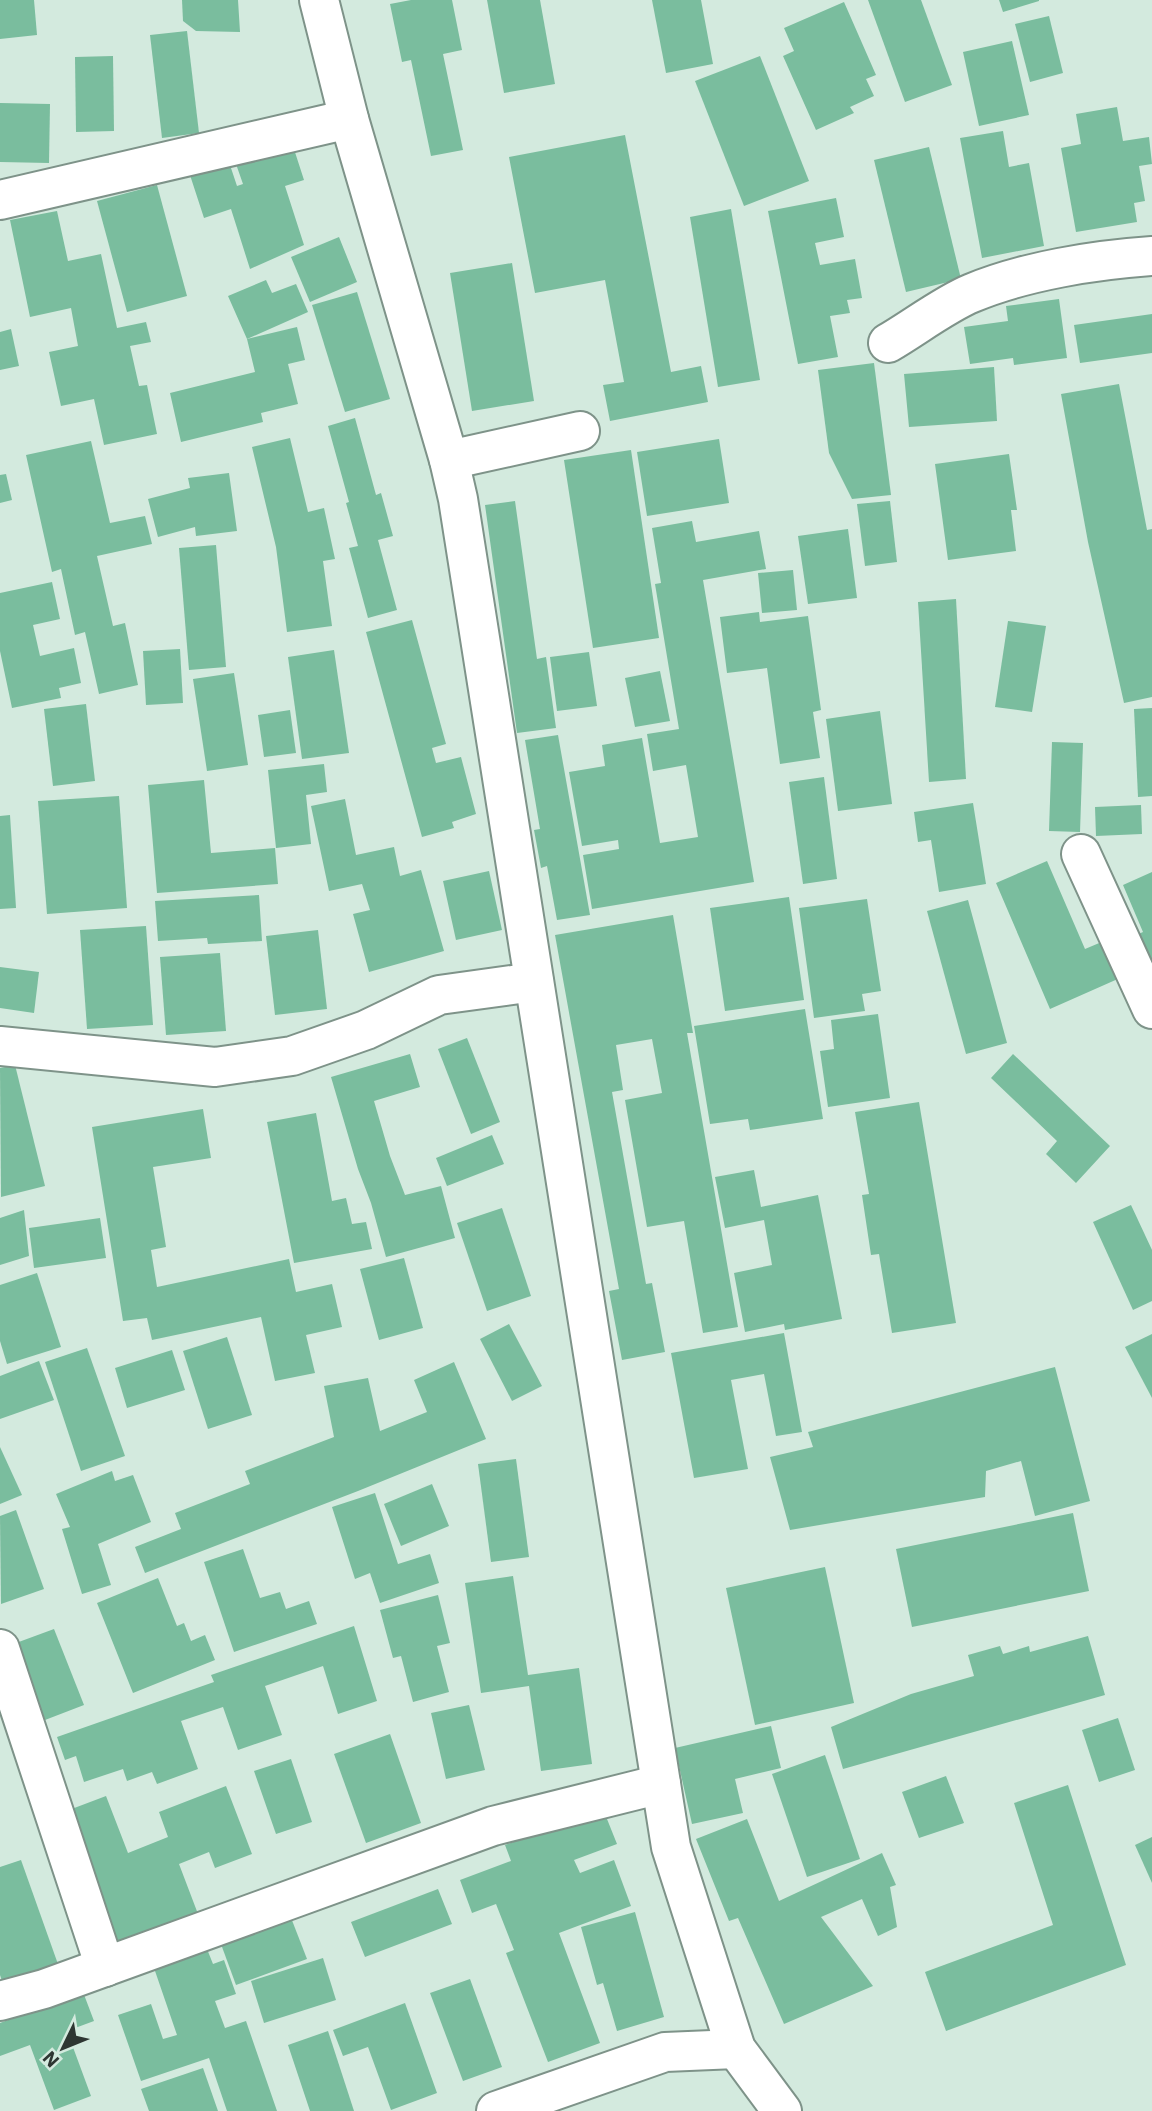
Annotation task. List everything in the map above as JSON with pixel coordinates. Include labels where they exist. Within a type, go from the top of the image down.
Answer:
[{"type":"street","points":[[319,0],[349,119],[449,460],[458,499],[671,1847],[736,2049],[782,2111]]},
{"type":"street","points":[[0,200],[349,119]]},
{"type":"street","points":[[888,343],[971,293],[1031,274],[1152,256]]},
{"type":"street","points":[[449,460],[580,431]]},
{"type":"street","points":[[1081,854],[1152,1009]]},
{"type":"street","points":[[0,1046],[215,1067],[292,1056],[366,1030],[439,995],[534,982]]},
{"type":"street","points":[[0,1648],[105,1967]]},
{"type":"street","points":[[0,2001],[105,1967],[494,1826],[661,1784]]},
{"type":"street","points":[[496,2111],[665,2052],[736,2049]]},
{"type":"building","points":[[0,0],[34,0],[37,35],[0,39]]},
{"type":"building","points":[[182,0],[238,0],[240,32],[196,31],[183,21]]},
{"type":"building","points":[[411,0],[452,0],[462,50],[443,54],[463,150],[431,156],[411,60],[402,62],[390,4]]},
{"type":"building","points":[[487,0],[540,0],[555,84],[504,93]]},
{"type":"building","points":[[652,0],[701,0],[713,64],[666,73]]},
{"type":"building","points":[[868,0],[921,0],[952,85],[905,102]]},
{"type":"building","points":[[999,0],[1039,0],[1039,1],[1003,12]]},
{"type":"building","points":[[844,2],[876,75],[866,79],[874,96],[850,107],[854,113],[816,130],[783,56],[794,51],[784,28]]},
{"type":"building","points":[[1049,16],[1063,73],[1030,82],[1015,24]]},
{"type":"building","points":[[187,31],[199,133],[162,138],[150,35]]},
{"type":"building","points":[[1012,41],[1029,115],[979,126],[963,52]]},
{"type":"building","points":[[113,56],[114,131],[76,132],[75,57]]},
{"type":"building","points":[[760,56],[809,181],[744,206],[695,81]]},
{"type":"building","points":[[0,103],[50,104],[49,163],[0,162]]},
{"type":"building","points":[[1117,107],[1123,141],[1149,137],[1152,164],[1139,166],[1145,201],[1134,203],[1137,222],[1076,232],[1061,148],[1081,144],[1076,114]]},
{"type":"building","points":[[1003,131],[1009,167],[1029,163],[1044,246],[982,258],[960,138]]},
{"type":"building","points":[[625,135],[671,372],[701,366],[708,402],[610,421],[603,385],[624,382],[605,280],[535,293],[509,157]]},
{"type":"building","points":[[293,146],[304,180],[285,186],[304,245],[250,269],[231,209],[204,218],[189,172],[228,159],[237,186],[243,184],[236,164]]},
{"type":"building","points":[[929,147],[961,279],[906,292],[874,160]]},
{"type":"building","points":[[157,185],[187,296],[127,312],[97,201]]},
{"type":"building","points":[[836,198],[844,237],[815,243],[820,265],[855,259],[862,298],[847,300],[850,313],[830,316],[838,357],[798,364],[768,211]]},
{"type":"building","points":[[731,209],[760,380],[718,387],[690,217]]},
{"type":"building","points":[[57,211],[68,261],[101,254],[117,328],[146,322],[151,342],[130,346],[139,386],[147,385],[157,434],[104,445],[94,399],[61,406],[49,352],[78,346],[71,308],[30,317],[10,220]]},
{"type":"building","points":[[339,237],[357,282],[310,302],[291,257]]},
{"type":"building","points":[[512,263],[534,401],[472,411],[450,273]]},
{"type":"building","points":[[266,280],[272,293],[296,284],[308,312],[247,339],[228,296]]},
{"type":"building","points":[[357,292],[390,399],[345,412],[312,305]]},
{"type":"building","points":[[1059,299],[1067,358],[1014,365],[1013,358],[970,364],[964,327],[1008,321],[1006,306]]},
{"type":"building","points":[[1152,314],[1152,353],[1080,363],[1074,325]]},
{"type":"building","points":[[297,327],[305,360],[288,364],[298,404],[261,413],[263,422],[181,442],[170,393],[255,372],[247,339]]},
{"type":"building","points":[[11,329],[19,366],[0,370],[0,332]]},
{"type":"building","points":[[874,363],[891,495],[852,499],[829,453],[818,370]]},
{"type":"building","points":[[994,367],[997,421],[909,427],[904,374]]},
{"type":"building","points":[[1119,384],[1147,530],[1152,529],[1152,697],[1124,703],[1088,542],[1061,394]]},
{"type":"building","points":[[355,418],[376,495],[381,493],[393,536],[378,540],[397,610],[368,618],[349,548],[358,546],[346,503],[349,502],[328,426]]},
{"type":"building","points":[[290,438],[308,512],[324,508],[335,559],[323,561],[332,626],[287,632],[276,547],[252,447]]},
{"type":"building","points":[[719,439],[729,503],[647,516],[637,452]]},
{"type":"building","points":[[91,441],[110,523],[145,516],[152,544],[97,556],[113,626],[125,623],[138,685],[99,694],[85,632],[75,635],[61,569],[52,572],[26,455]]},
{"type":"building","points":[[631,450],[659,638],[593,648],[564,460]]},
{"type":"building","points":[[1009,454],[1017,510],[1011,510],[1016,551],[948,560],[935,464]]},
{"type":"building","points":[[229,473],[237,531],[196,536],[195,527],[158,537],[148,499],[190,488],[188,478]]},
{"type":"building","points":[[6,474],[12,500],[0,503],[0,475]]},
{"type":"building","points":[[515,501],[537,659],[546,657],[556,728],[517,733],[485,505]]},
{"type":"building","points":[[890,501],[897,562],[865,566],[857,504]]},
{"type":"building","points":[[692,521],[696,542],[759,531],[766,569],[703,580],[754,882],[592,909],[583,855],[619,849],[618,840],[582,846],[569,772],[605,766],[602,745],[642,738],[660,843],[698,837],[686,765],[653,771],[647,734],[679,729],[655,584],[661,583],[652,528]]},
{"type":"building","points":[[848,529],[857,598],[808,604],[798,536]]},
{"type":"building","points":[[216,545],[226,667],[189,670],[179,548]]},
{"type":"building","points":[[793,570],[797,610],[762,613],[758,573]]},
{"type":"building","points":[[52,582],[60,619],[33,625],[40,656],[74,648],[81,683],[59,688],[61,698],[12,708],[0,651],[0,593]]},
{"type":"building","points":[[956,599],[966,779],[929,782],[918,602]]},
{"type":"building","points":[[759,612],[760,622],[808,616],[821,710],[813,712],[820,758],[780,764],[767,668],[727,673],[720,617]]},
{"type":"building","points":[[412,620],[446,744],[432,748],[436,763],[461,757],[476,814],[452,822],[454,828],[422,837],[366,632]]},
{"type":"building","points":[[1008,621],[1046,626],[1032,712],[995,707]]},
{"type":"building","points":[[180,649],[183,703],[146,705],[143,651]]},
{"type":"building","points":[[334,650],[349,753],[302,759],[288,657]]},
{"type":"building","points":[[589,652],[597,706],[557,711],[550,657]]},
{"type":"building","points":[[660,671],[670,721],[635,727],[625,678]]},
{"type":"building","points":[[234,673],[248,765],[207,771],[193,679]]},
{"type":"building","points":[[86,704],[95,781],[53,786],[44,709]]},
{"type":"building","points":[[1152,708],[1152,796],[1138,797],[1134,709]]},
{"type":"building","points":[[290,710],[296,753],[264,757],[258,715]]},
{"type":"building","points":[[880,711],[892,804],[838,811],[826,719]]},
{"type":"building","points":[[558,735],[590,915],[557,920],[547,866],[541,868],[534,830],[540,829],[525,740]]},
{"type":"building","points":[[1052,742],[1083,743],[1080,832],[1049,831]]},
{"type":"building","points":[[324,764],[327,792],[306,795],[311,844],[276,848],[268,770]]},
{"type":"building","points":[[824,777],[837,879],[803,884],[789,782]]},
{"type":"building","points":[[204,780],[211,853],[275,848],[278,884],[157,893],[148,785]]},
{"type":"building","points":[[119,796],[127,908],[47,914],[38,801]]},
{"type":"building","points":[[345,799],[356,855],[394,847],[400,876],[421,870],[444,951],[369,972],[353,914],[370,910],[362,884],[329,891],[311,806]]},
{"type":"building","points":[[973,803],[986,884],[939,892],[931,840],[918,842],[914,812]]},
{"type":"building","points":[[1141,805],[1142,834],[1096,836],[1095,807]]},
{"type":"building","points":[[10,815],[16,908],[0,909],[0,816]]},
{"type":"building","points":[[1047,861],[1085,949],[1104,941],[1120,978],[1050,1009],[996,883]]},
{"type":"building","points":[[489,871],[502,930],[456,940],[443,881]]},
{"type":"building","points":[[1152,872],[1152,997],[1127,939],[1143,932],[1123,885]]},
{"type":"building","points":[[259,895],[262,941],[208,944],[207,938],[158,941],[155,901]]},
{"type":"building","points":[[789,897],[804,1000],[725,1011],[710,908]]},
{"type":"building","points":[[867,899],[881,991],[862,994],[865,1011],[814,1018],[799,908]]},
{"type":"building","points":[[968,900],[1007,1043],[966,1054],[927,911]]},
{"type":"building","points":[[673,915],[693,1033],[687,1033],[738,1327],[703,1333],[684,1221],[647,1227],[625,1100],[662,1093],[652,1039],[616,1045],[623,1090],[612,1092],[646,1284],[652,1283],[665,1352],[622,1360],[609,1291],[619,1289],[555,935]]},
{"type":"building","points":[[146,926],[153,1025],[87,1029],[80,930]]},
{"type":"building","points":[[318,930],[327,1009],[275,1015],[266,936]]},
{"type":"building","points":[[220,953],[226,1031],[166,1035],[160,957]]},
{"type":"building","points":[[0,967],[39,972],[34,1013],[0,1008]]},
{"type":"building","points":[[805,1009],[823,1119],[750,1130],[748,1119],[710,1124],[694,1026]]},
{"type":"building","points":[[878,1014],[890,1098],[828,1107],[820,1051],[834,1049],[831,1020]]},
{"type":"building","points":[[467,1038],[500,1122],[471,1134],[438,1049]]},
{"type":"building","points":[[410,1054],[420,1087],[374,1101],[405,1195],[441,1186],[455,1238],[386,1257],[331,1077]]},
{"type":"building","points":[[1013,1054],[1110,1146],[1076,1183],[1046,1154],[1057,1141],[991,1078]]},
{"type":"building","points":[[15,1065],[45,1186],[1,1197],[0,1068]]},
{"type":"building","points":[[919,1102],[956,1323],[892,1333],[879,1254],[871,1255],[862,1195],[869,1194],[855,1112]]},
{"type":"building","points":[[203,1109],[211,1158],[153,1167],[166,1247],[151,1250],[157,1287],[289,1259],[296,1292],[332,1284],[342,1327],[306,1335],[315,1373],[275,1381],[261,1317],[152,1340],[147,1318],[123,1321],[92,1127]]},
{"type":"building","points":[[316,1113],[332,1201],[346,1198],[352,1224],[366,1222],[372,1249],[294,1263],[267,1122]]},
{"type":"building","points":[[492,1135],[504,1164],[447,1186],[436,1158]]},
{"type":"building","points":[[754,1170],[761,1207],[818,1195],[842,1319],[785,1330],[784,1324],[745,1332],[734,1273],[772,1265],[764,1220],[725,1228],[715,1177]]},
{"type":"building","points":[[1131,1205],[1152,1250],[1152,1301],[1133,1310],[1093,1222]]},
{"type":"building","points":[[502,1208],[531,1296],[487,1311],[457,1223]]},
{"type":"building","points":[[24,1210],[29,1256],[0,1265],[0,1218]]},
{"type":"building","points":[[100,1218],[106,1258],[34,1268],[29,1228]]},
{"type":"building","points":[[404,1258],[423,1328],[379,1340],[360,1269]]},
{"type":"building","points":[[37,1273],[61,1347],[7,1364],[0,1341],[0,1285]]},
{"type":"building","points":[[509,1324],[542,1386],[512,1401],[480,1339]]},
{"type":"building","points":[[784,1333],[802,1432],[776,1436],[764,1374],[731,1380],[748,1469],[694,1478],[671,1353]]},
{"type":"building","points":[[1152,1334],[1152,1398],[1125,1347]]},
{"type":"building","points":[[227,1337],[252,1415],[208,1429],[183,1351]]},
{"type":"building","points":[[87,1348],[125,1456],[81,1471],[45,1362]]},
{"type":"building","points":[[172,1350],[185,1390],[127,1408],[115,1368]]},
{"type":"building","points":[[39,1361],[54,1400],[0,1419],[0,1376]]},
{"type":"building","points":[[454,1362],[486,1439],[145,1573],[135,1547],[181,1529],[175,1513],[250,1484],[245,1471],[334,1437],[324,1386],[368,1378],[380,1431],[427,1412],[414,1380]]},
{"type":"building","points":[[1055,1367],[1090,1501],[1035,1516],[1021,1461],[986,1471],[985,1497],[790,1530],[770,1457],[813,1447],[808,1432]]},
{"type":"building","points":[[0,1447],[22,1495],[0,1504]]},
{"type":"building","points":[[516,1459],[529,1557],[491,1562],[478,1464]]},
{"type":"building","points":[[112,1471],[115,1481],[133,1475],[151,1522],[98,1544],[111,1585],[82,1594],[62,1529],[70,1527],[56,1494]]},
{"type":"building","points":[[432,1484],[449,1526],[401,1546],[384,1504]]},
{"type":"building","points":[[375,1493],[398,1564],[430,1554],[439,1583],[380,1603],[370,1573],[355,1579],[332,1507]]},
{"type":"building","points":[[16,1510],[44,1589],[1,1604],[0,1516]]},
{"type":"building","points":[[1073,1513],[1089,1591],[912,1627],[896,1549]]},
{"type":"building","points":[[243,1549],[260,1598],[280,1592],[286,1609],[309,1601],[317,1624],[234,1652],[204,1562]]},
{"type":"building","points":[[825,1567],[854,1703],[755,1725],[726,1588]]},
{"type":"building","points":[[513,1576],[528,1675],[579,1668],[592,1764],[541,1771],[529,1686],[481,1693],[465,1583]]},
{"type":"building","points":[[158,1578],[177,1626],[184,1623],[191,1641],[205,1635],[215,1660],[133,1693],[97,1603]]},
{"type":"building","points":[[438,1595],[450,1643],[437,1646],[449,1692],[413,1702],[401,1656],[393,1658],[380,1610]]},
{"type":"building","points":[[354,1626],[377,1701],[338,1714],[323,1666],[265,1686],[282,1735],[238,1750],[223,1707],[181,1721],[198,1769],[157,1784],[152,1772],[127,1781],[123,1769],[84,1782],[76,1756],[65,1760],[57,1737],[214,1682],[211,1675]]},
{"type":"building","points":[[54,1629],[84,1705],[45,1720],[16,1643]]},
{"type":"building","points":[[1088,1636],[1105,1695],[843,1769],[831,1727],[911,1694],[974,1676],[968,1655],[1000,1646],[1003,1654],[1029,1646],[1030,1652]]},
{"type":"building","points":[[469,1705],[485,1770],[446,1779],[431,1713]]},
{"type":"building","points":[[1118,1718],[1135,1770],[1099,1782],[1082,1730]]},
{"type":"building","points":[[771,1726],[781,1768],[735,1779],[743,1813],[692,1824],[675,1748]]},
{"type":"building","points":[[390,1734],[421,1823],[366,1843],[334,1754]]},
{"type":"building","points":[[825,1755],[860,1859],[807,1877],[772,1774]]},
{"type":"building","points":[[291,1759],[312,1822],[276,1834],[254,1771]]},
{"type":"building","points":[[946,1776],[964,1823],[919,1838],[902,1792]]},
{"type":"building","points":[[1068,1785],[1126,1965],[946,2031],[925,1972],[1053,1925],[1014,1803]]},
{"type":"building","points":[[226,1786],[252,1854],[215,1868],[209,1852],[179,1864],[198,1914],[111,1947],[69,1810],[106,1796],[128,1853],[168,1837],[159,1812]]},
{"type":"building","points":[[603,1809],[617,1844],[574,1860],[580,1873],[614,1860],[631,1906],[559,1933],[600,2043],[548,2062],[506,1953],[514,1950],[496,1904],[472,1913],[460,1880],[511,1861],[505,1845]]},
{"type":"building","points":[[747,1819],[779,1901],[882,1853],[896,1885],[890,1887],[897,1927],[878,1936],[862,1899],[821,1917],[873,1986],[784,2024],[738,1918],[729,1921],[696,1839]]},
{"type":"building","points":[[1152,1837],[1152,1883],[1135,1845]]},
{"type":"building","points":[[21,1860],[59,1967],[4,1987],[0,1975],[0,1867]]},
{"type":"building","points":[[438,1889],[452,1924],[365,1957],[351,1922]]},
{"type":"building","points":[[288,1910],[307,1959],[236,1985],[218,1936]]},
{"type":"building","points":[[635,1912],[664,2017],[617,2031],[603,1983],[597,1985],[581,1927]]},
{"type":"building","points":[[207,1949],[213,1964],[224,1960],[236,1994],[215,2001],[225,2028],[246,2021],[277,2111],[227,2111],[209,2058],[141,2081],[118,2015],[151,2004],[163,2039],[177,2035],[154,1968]]},
{"type":"building","points":[[323,1958],[336,2000],[264,2023],[251,1981]]},
{"type":"building","points":[[470,1979],[502,2067],[463,2081],[430,1993]]},
{"type":"building","points":[[83,1992],[94,2021],[67,2031],[91,2096],[54,2110],[30,2045],[0,2056],[0,2023]]},
{"type":"building","points":[[405,2003],[437,2093],[391,2110],[368,2047],[343,2056],[333,2030]]},
{"type":"building","points":[[328,2031],[354,2111],[310,2111],[288,2045]]},
{"type":"building","points":[[203,2068],[218,2111],[149,2111],[141,2089]]}]
